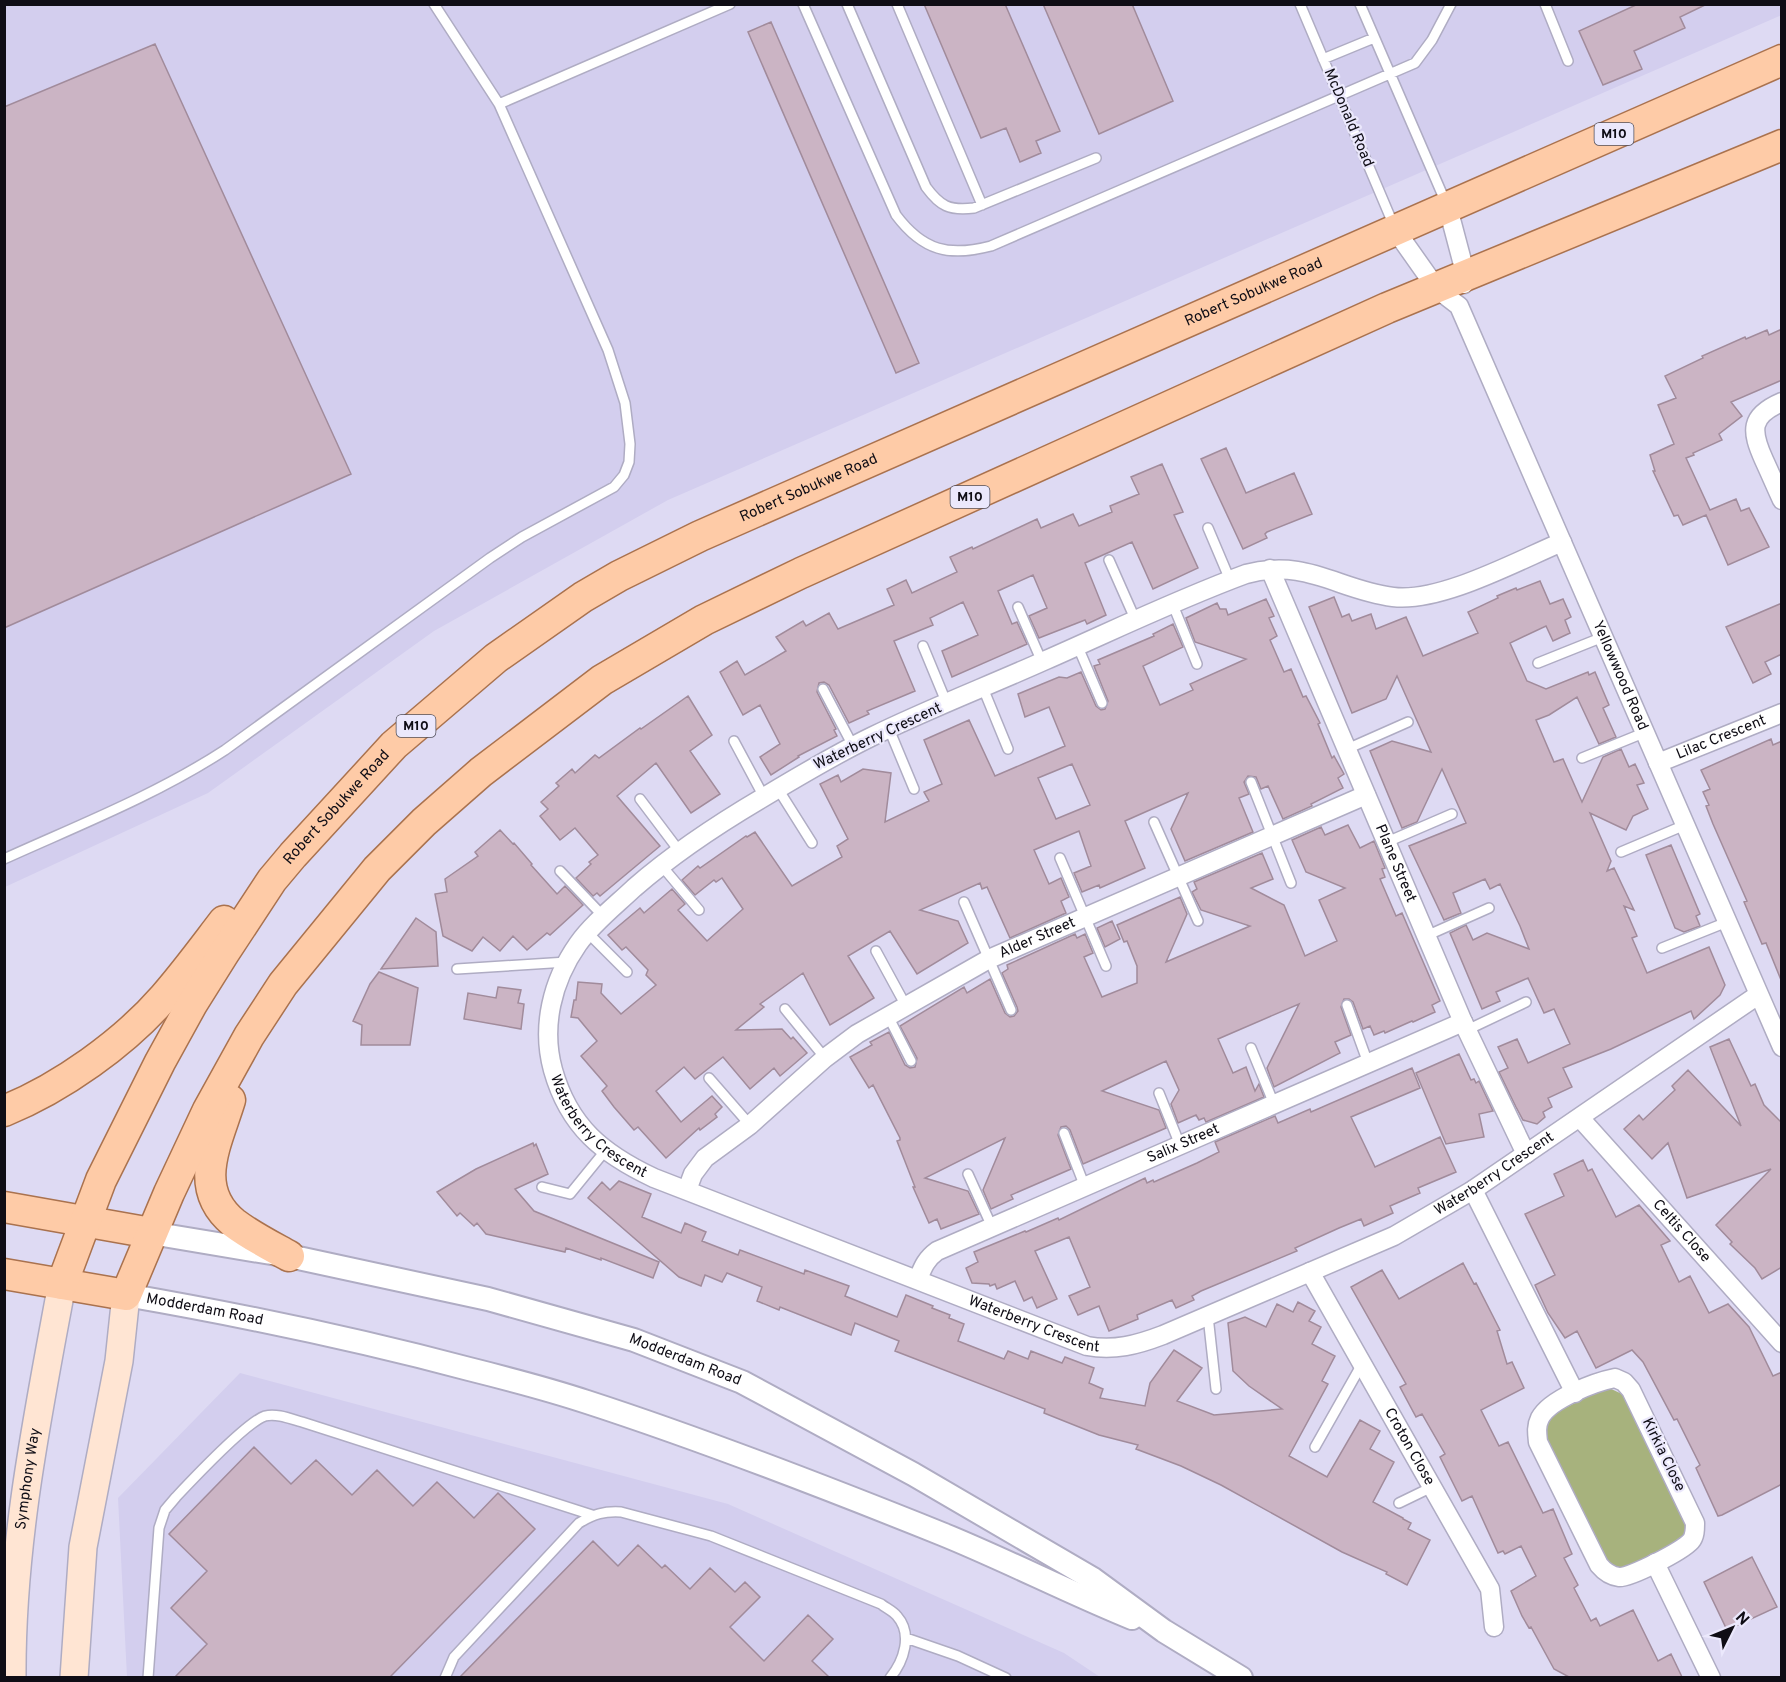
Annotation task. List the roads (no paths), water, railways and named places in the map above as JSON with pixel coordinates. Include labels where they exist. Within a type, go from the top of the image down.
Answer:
[{"type":"main road","name":"Robert Sobukwe Road","points":[[62,1284],[101,1180],[127,1124],[192,1004],[272,880],[312,832],[394,745],[496,658],[583,597],[619,576],[700,536],[1782,60]]},
{"type":"main road","name":"M10","points":[[126,1295],[151,1233],[208,1110],[249,1036],[283,984],[376,869],[424,822],[481,772],[602,680],[704,620],[801,573],[1387,308],[1448,297],[1466,276],[1782,145]]},
{"type":"main road","points":[[4,1111],[77,1071],[137,1025],[164,998],[228,916],[272,880]]},
{"type":"main road","points":[[249,1036],[213,1158],[209,1178],[212,1197],[236,1224],[290,1256]]},
{"type":"main road","points":[[4,1207],[151,1233]]},
{"type":"main road","points":[[4,1274],[126,1295],[119,1360],[83,1547],[74,1677]]},
{"type":"main road","name":"Symphony Way","points":[[12,1677],[12,1638],[19,1536],[25,1488],[62,1284]]},
{"type":"street","points":[[1448,208],[1466,276]]},
{"type":"street","name":"Yellowwood Road","points":[[1396,231],[1448,297],[1562,542],[1782,1047]]},
{"type":"street","points":[[1782,402],[1764,412],[1756,422],[1754,431],[1756,442],[1782,500]]},
{"type":"street","name":"Waterberry Crescent","points":[[1562,542],[1461,585],[1415,597],[1378,594],[1302,571],[1270,569],[1230,580],[853,746],[707,832],[661,865],[603,916],[579,942],[561,971],[551,1004],[548,1034],[550,1061],[556,1081],[570,1113],[583,1130],[605,1151],[645,1174],[1087,1346],[1125,1347],[1144,1342],[1208,1316],[1394,1236],[1473,1190],[1758,995]]},
{"type":"street","name":"Plane Street","points":[[1270,569],[1465,1026],[1526,1154]]},
{"type":"street","name":"Lilac Crescent","points":[[1658,762],[1782,713]]},
{"type":"street","name":"Alder Street","points":[[687,1190],[693,1174],[705,1158],[750,1125],[825,1058],[857,1034],[989,959],[1366,795]]},
{"type":"street","name":"Salix Street","points":[[918,1279],[924,1264],[937,1251],[1368,1063],[1465,1026]]},
{"type":"street","name":"Celtis Close","points":[[1580,1118],[1782,1342]]},
{"type":"street","points":[[1473,1190],[1575,1393]]},
{"type":"street","name":"Modderdam Road","points":[[151,1233],[290,1256],[488,1299],[634,1340],[742,1383],[913,1474],[1012,1531],[1093,1579],[1164,1631],[1241,1677]]},
{"type":"street","name":"Croton Close","points":[[1310,1272],[1490,1589],[1494,1627]]},
{"type":"street","name":"Modderdam Road","points":[[126,1295],[257,1319],[384,1347],[524,1382],[584,1401],[724,1450],[944,1535],[1073,1594],[1164,1631]]},
{"type":"street","name":"Kirkia Close","points":[[1615,1378],[1624,1382],[1631,1390],[1694,1517],[1695,1532],[1689,1544],[1655,1563],[1627,1577],[1605,1572],[1599,1565],[1539,1442],[1538,1421],[1552,1404],[1602,1380],[1615,1378]]},
{"type":"street","points":[[1655,1563],[1711,1677]]},
{"type":"lane","points":[[4,859],[165,787],[195,770],[490,558],[522,537],[614,487],[624,475],[629,462],[630,444],[625,403],[589,305],[499,104],[434,4]]},
{"type":"lane","points":[[499,104],[730,4]]},
{"type":"lane","points":[[803,4],[896,215],[906,229],[918,238],[933,247],[950,252],[969,252],[991,246],[1415,63],[1432,40],[1451,4]]},
{"type":"lane","points":[[846,4],[926,187],[936,200],[946,207],[960,210],[982,205],[1095,158]]},
{"type":"lane","points":[[897,4],[982,205]]},
{"type":"lane","name":"McDonald Road","points":[[1300,4],[1396,231]]},
{"type":"lane","points":[[1359,4],[1448,208]]},
{"type":"lane","points":[[1545,4],[1568,61]]},
{"type":"lane","points":[[1323,59],[1374,38]]},
{"type":"lane","points":[[1208,528],[1230,580]]},
{"type":"lane","points":[[1109,560],[1136,621]]},
{"type":"lane","points":[[1173,605],[1197,664]]},
{"type":"lane","points":[[1018,607],[1042,662]]},
{"type":"lane","points":[[1538,663],[1603,637]]},
{"type":"lane","points":[[923,646],[947,704]]},
{"type":"lane","points":[[1078,646],[1102,703]]},
{"type":"lane","points":[[982,688],[1008,749]]},
{"type":"lane","points":[[823,689],[853,746]]},
{"type":"lane","points":[[1347,749],[1408,722]]},
{"type":"lane","points":[[889,729],[914,789]]},
{"type":"lane","points":[[1582,758],[1646,732]]},
{"type":"lane","points":[[734,741],[771,793],[812,843]]},
{"type":"lane","points":[[1251,782],[1291,883]]},
{"type":"lane","points":[[640,799],[680,852]]},
{"type":"lane","points":[[1387,842],[1452,814]]},
{"type":"lane","points":[[1154,822],[1198,921]]},
{"type":"lane","points":[[1621,852],[1685,825]]},
{"type":"lane","name":"Alder Street","points":[[1060,858],[1106,966]]},
{"type":"lane","points":[[661,865],[699,910]]},
{"type":"lane","points":[[560,871],[603,916]]},
{"type":"lane","name":"Alder Street","points":[[964,902],[1011,1010]]},
{"type":"lane","points":[[1426,936],[1489,908]]},
{"type":"lane","points":[[1662,948],[1727,922]]},
{"type":"lane","points":[[588,933],[627,972]]},
{"type":"lane","points":[[876,951],[906,1006]]},
{"type":"lane","points":[[457,969],[567,962]]},
{"type":"lane","points":[[1465,1026],[1526,1002]]},
{"type":"lane","points":[[1347,1005],[1368,1063]]},
{"type":"lane","points":[[784,1009],[825,1058]]},
{"type":"lane","points":[[888,1016],[911,1061]]},
{"type":"lane","points":[[1251,1048],[1274,1104]]},
{"type":"lane","points":[[709,1078],[750,1125]]},
{"type":"lane","points":[[1159,1093],[1180,1145]]},
{"type":"lane","points":[[1064,1133],[1085,1187]]},
{"type":"lane","points":[[542,1187],[570,1194],[605,1151]]},
{"type":"lane","points":[[968,1174],[992,1227]]},
{"type":"lane","points":[[1208,1316],[1216,1389]]},
{"type":"lane","points":[[1315,1447],[1362,1364]]},
{"type":"lane","points":[[148,1677],[159,1528],[165,1510],[251,1425],[266,1416],[283,1417],[302,1422],[592,1515]]},
{"type":"lane","points":[[1399,1503],[1432,1487]]},
{"type":"lane","points":[[445,1677],[454,1657],[579,1523],[592,1515],[607,1511],[633,1515],[711,1536],[881,1604],[896,1615],[902,1624],[906,1638],[897,1670],[890,1677]]},
{"type":"lane","points":[[906,1638],[958,1656],[1006,1677]]}]
